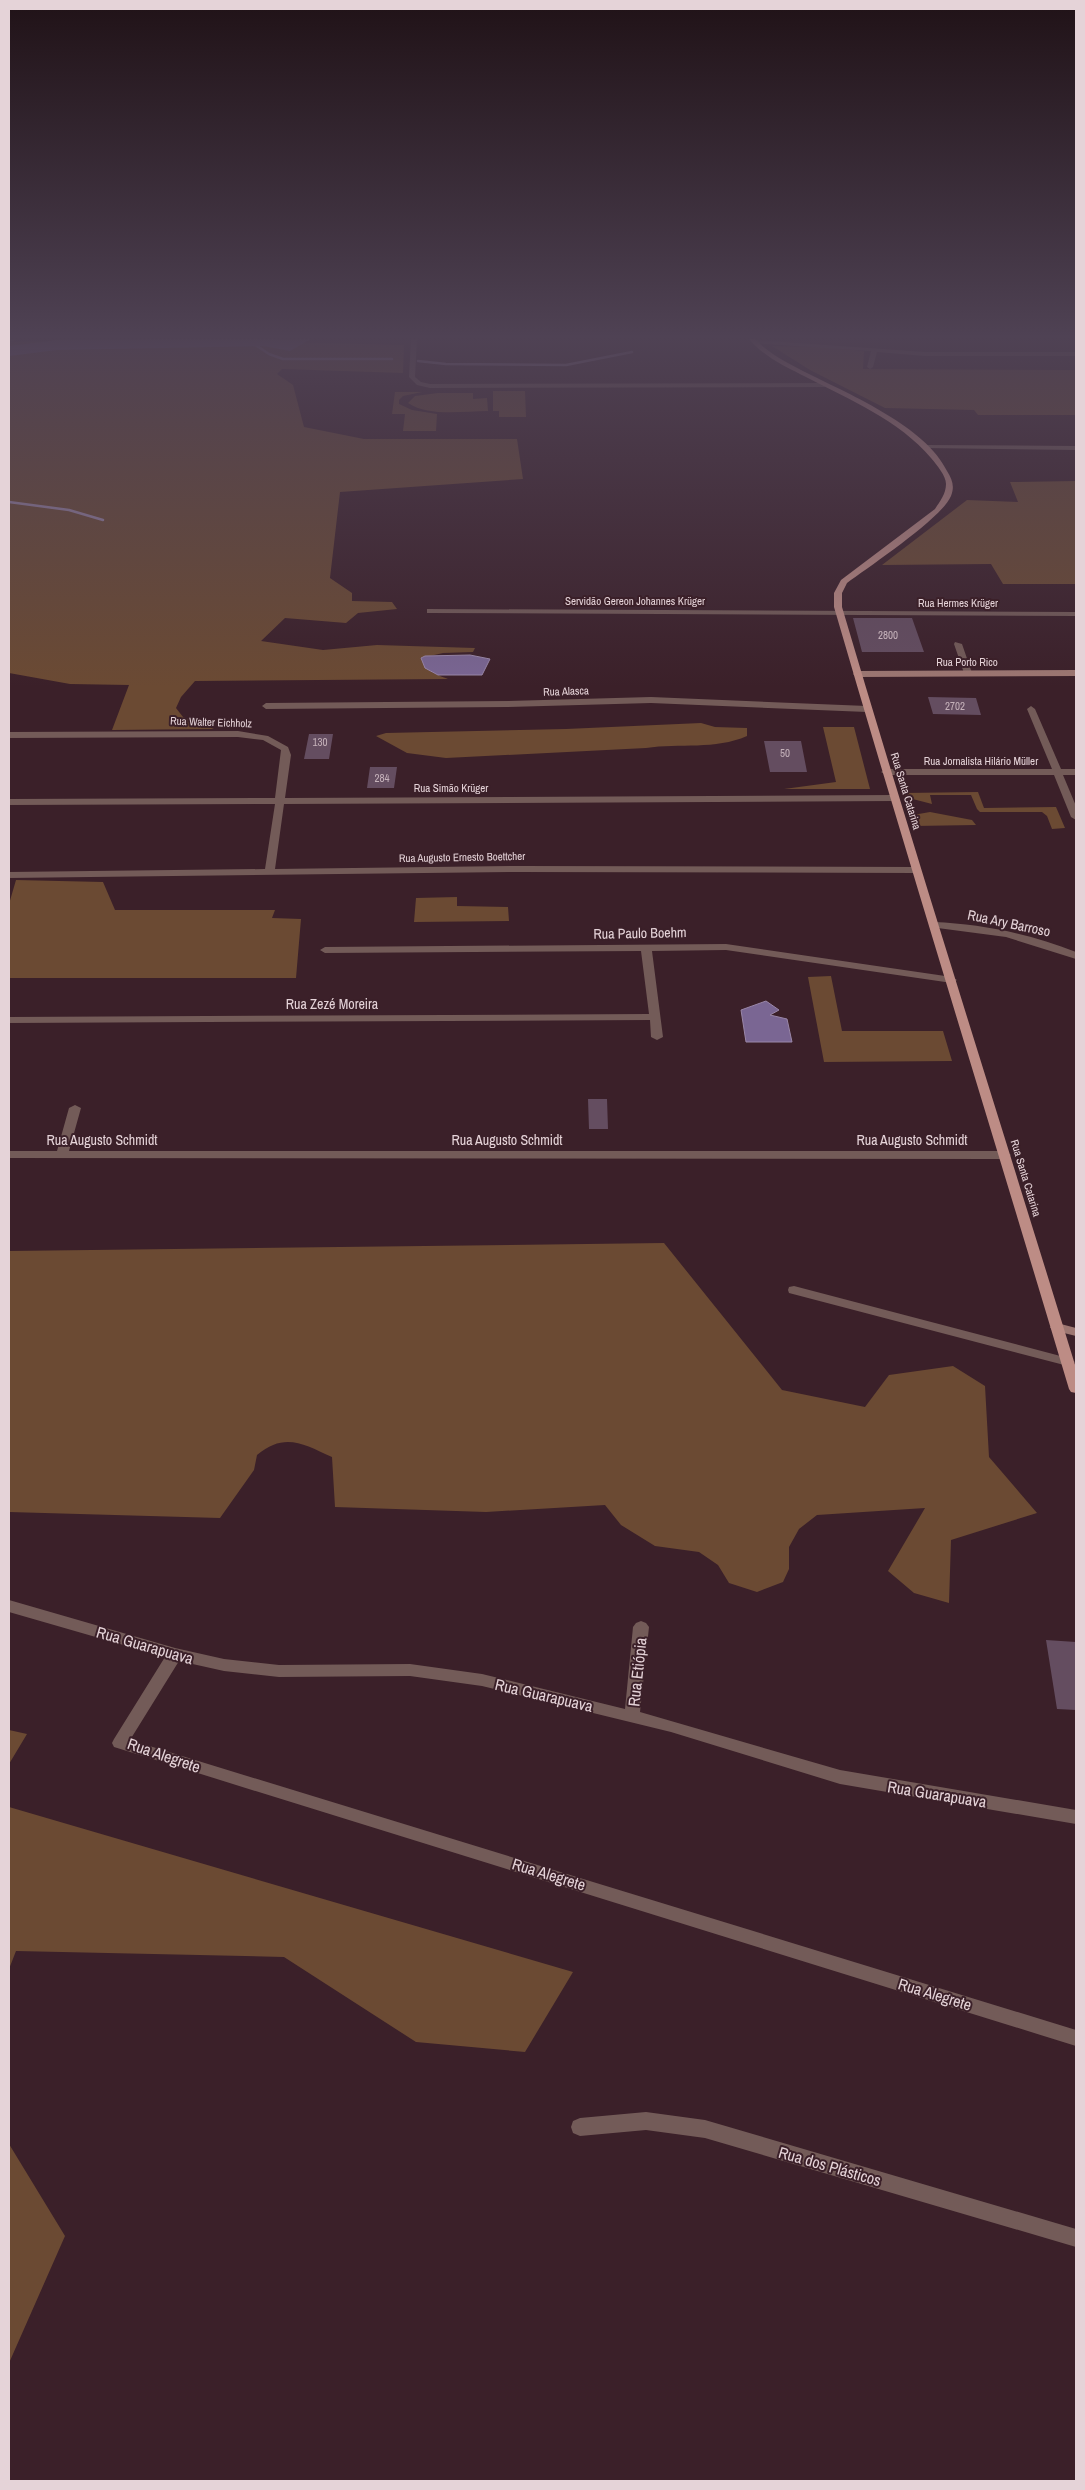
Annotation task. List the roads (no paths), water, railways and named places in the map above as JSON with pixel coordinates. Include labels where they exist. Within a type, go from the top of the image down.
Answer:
[{"type":"main road","name":"Rua Santa Catarina","points":[[933,455],[942,465],[948,477],[950,489],[944,502],[938,510],[844,582],[838,593],[840,613],[886,772],[952,980],[1076,1389]]},
{"type":"main road","name":"Rua Porto Rico","points":[[857,674],[1076,673]]},
{"type":"main road","points":[[1058,1327],[1076,1332]]},
{"type":"street","name":"Servidão Gereon Johannes Krüger","points":[[430,611],[840,613]]},
{"type":"street","name":"Rua Hermes Krüger","points":[[840,613],[1076,614]]},
{"type":"street","points":[[958,644],[968,673]]},
{"type":"street","name":"Rua Alasca","points":[[266,706],[508,704],[651,700],[867,709]]},
{"type":"street","points":[[1031,709],[1076,817]]},
{"type":"street","name":"Rua Walter Eichholz","points":[[9,735],[206,733],[265,738],[280,745],[285,749],[286,755],[278,800],[270,872]]},
{"type":"street","name":"Rua Jornalista Hilário Müller","points":[[886,772],[1076,772]]},
{"type":"street","name":"Rua Simão Krüger","points":[[9,802],[894,798]]},
{"type":"street","name":"Rua Augusto Ernesto Boettcher","points":[[9,874],[518,869],[916,870]]},
{"type":"street","name":"Rua Ary Barroso","points":[[934,925],[990,930],[1049,946],[1076,956]]},
{"type":"street","points":[[646,947],[657,1037]]},
{"type":"street","name":"Rua Paulo Boehm","points":[[325,950],[744,948],[952,980]]},
{"type":"street","name":"Rua Zezé Moreira","points":[[9,1020],[654,1017]]},
{"type":"street","points":[[62,1155],[75,1108]]},
{"type":"street","name":"Rua Augusto Schmidt","points":[[9,1155],[1005,1154]]},
{"type":"street","points":[[794,1290],[1068,1362]]},
{"type":"street","name":"Rua Guarapuava","points":[[9,1606],[175,1654],[252,1669],[373,1669],[450,1675],[517,1688],[632,1716],[840,1777],[1076,1817]]},
{"type":"street","name":"Rua Etiópia","points":[[632,1716],[641,1627]]},
{"type":"street","name":"Rua Alegrete","points":[[175,1654],[120,1743],[442,1840],[1076,2038]]},
{"type":"street","name":"Rua dos Plásticos","points":[[580,2127],[646,2121],[705,2130],[1076,2238]]},
{"type":"waterway","points":[[9,502],[69,510],[103,520]]}]
